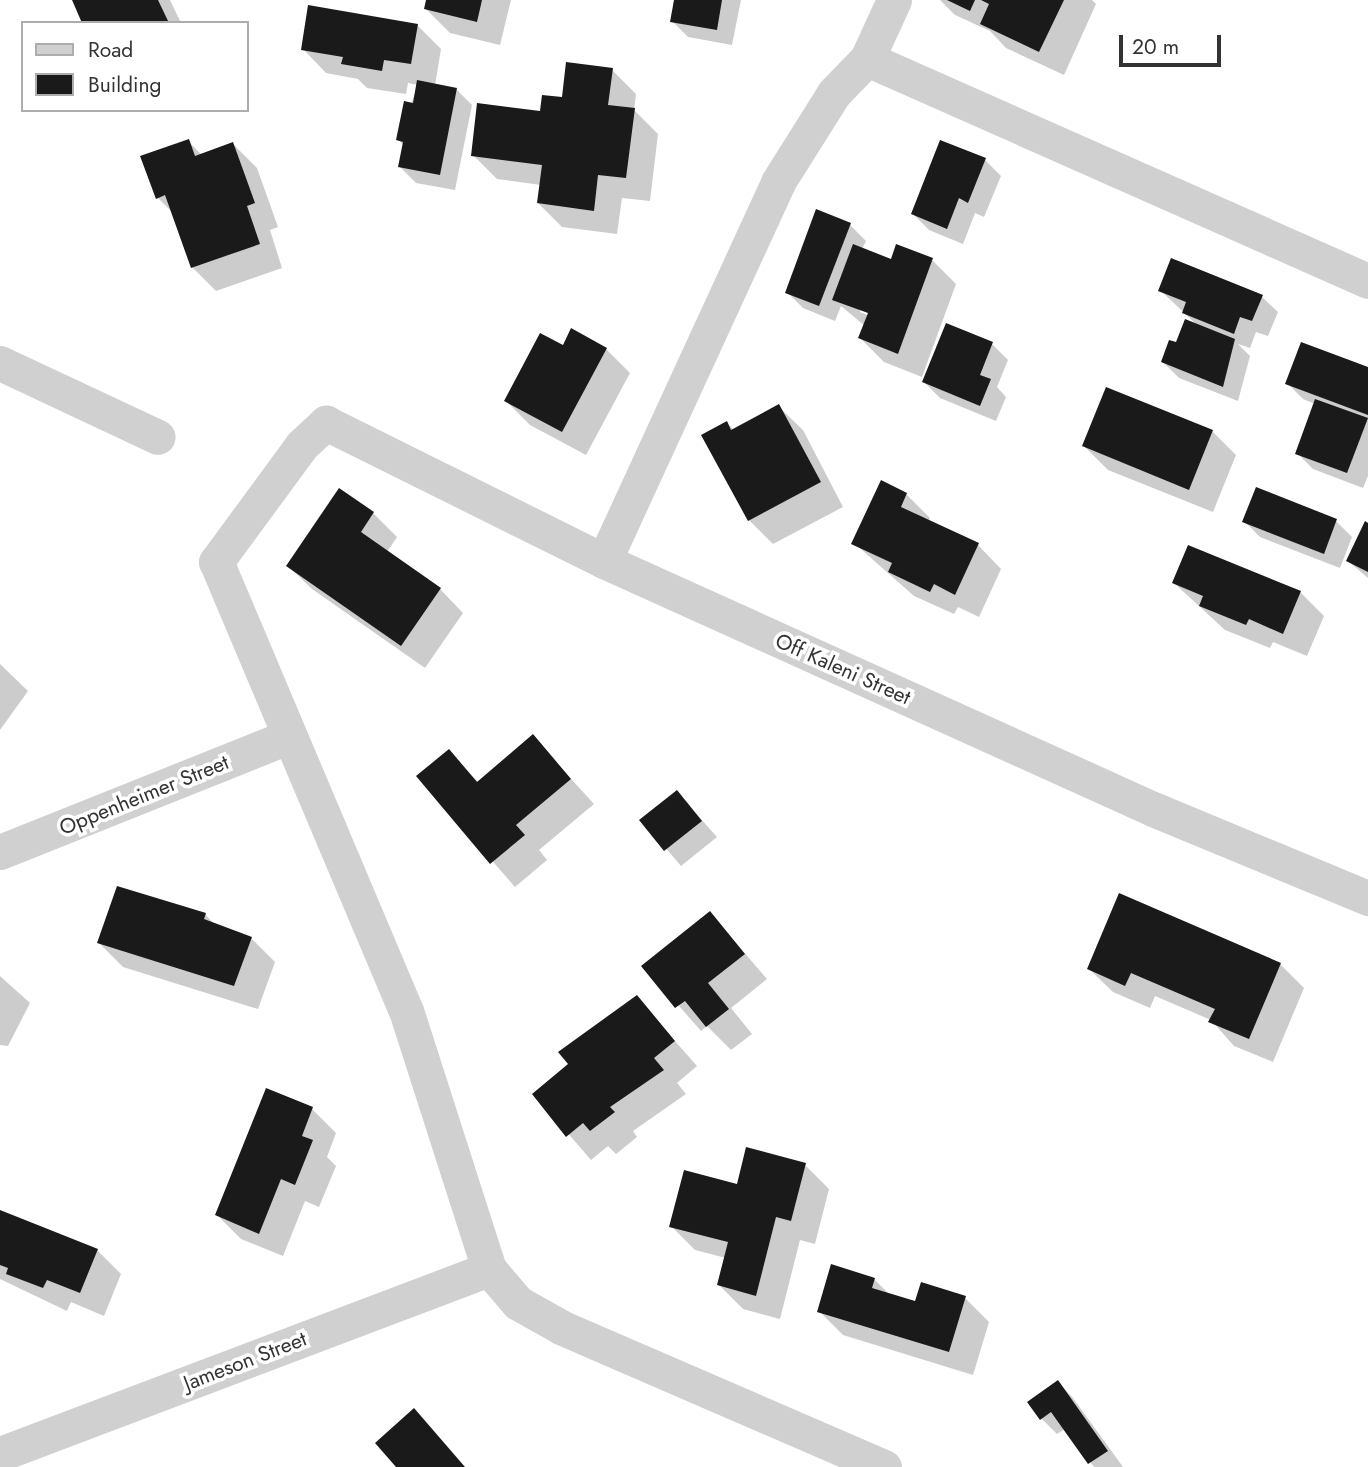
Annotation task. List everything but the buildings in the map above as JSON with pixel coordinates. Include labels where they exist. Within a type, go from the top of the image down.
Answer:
[{"type":"street","points":[[604,561],[778,181],[834,93],[867,59],[894,0]]},
{"type":"street","points":[[867,59],[1368,281]]},
{"type":"street","points":[[0,363],[158,437]]},
{"type":"street","name":"Off Kaleni Street","points":[[288,737],[216,562],[280,471],[326,423],[604,561],[1153,809],[1368,898]]},
{"type":"street","points":[[288,737],[406,1011],[489,1269],[518,1303],[561,1327],[884,1467]]},
{"type":"street","name":"Oppenheimer Street","points":[[0,852],[288,737]]},
{"type":"street","name":"Jameson Street","points":[[0,1454],[489,1269]]}]
